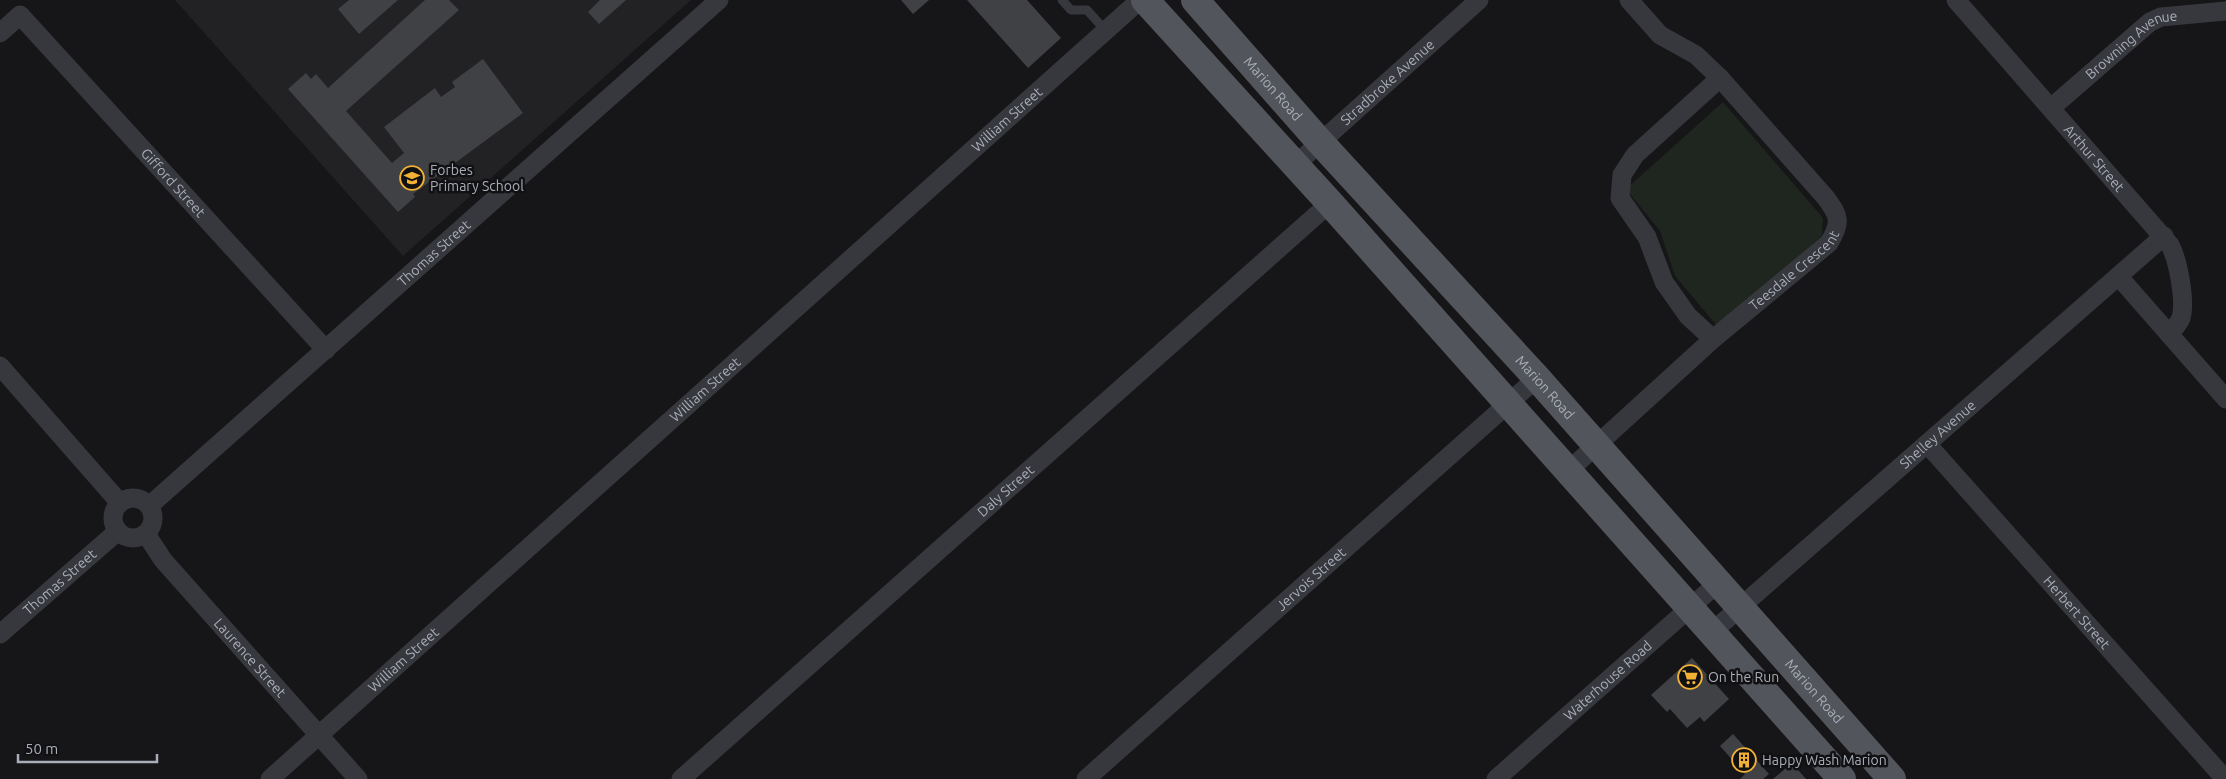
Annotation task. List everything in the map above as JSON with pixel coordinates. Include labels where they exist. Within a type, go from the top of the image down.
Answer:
[{"type":"main road","points":[[1144,0],[1330,204],[1842,779]]},
{"type":"main road","name":"Marion Road","points":[[1195,0],[1320,142],[1537,378],[1892,779]]},
{"type":"street","name":"Thomas Street","points":[[150,506],[720,0]]},
{"type":"street","name":"William Street","points":[[270,779],[1140,0]]},
{"type":"street","name":"Stradbroke Avenue","points":[[1295,165],[1479,0]]},
{"type":"street","name":"Teesdale Crescent","points":[[1567,472],[1713,339],[1829,243],[1837,230],[1838,214],[1826,198],[1720,78],[1696,55],[1660,35],[1629,0]]},
{"type":"street","name":"Arthur Street","points":[[1956,0],[2164,236],[2176,259],[2182,304],[2178,325],[2169,334]]},
{"type":"street","name":"Browning Avenue","points":[[2051,108],[2150,22],[2161,17],[2226,11]]},
{"type":"street","name":"Gifford Street","points":[[0,33],[20,14],[326,350]]},
{"type":"street","points":[[1713,339],[1688,316],[1664,282],[1647,237],[1620,198],[1622,175],[1635,155],[1720,78]]},
{"type":"street","name":"Daly Street","points":[[681,779],[1330,204]]},
{"type":"street","name":"Shelley Avenue","points":[[1712,632],[1928,445],[2164,236]]},
{"type":"street","points":[[2119,277],[2226,398]]},
{"type":"street","points":[[0,366],[120,503]]},
{"type":"street","name":"Jervois Street","points":[[1086,779],[1537,378]]},
{"type":"street","name":"Herbert Street","points":[[1928,445],[2224,779]]},
{"type":"street","points":[[135,498],[142,500],[150,506],[154,520],[146,534],[140,538],[128,538],[118,531],[113,519],[114,512],[120,503],[135,498]]},
{"type":"street","name":"Thomas Street","points":[[0,634],[118,531]]},
{"type":"street","name":"Laurence Street","points":[[146,534],[163,560],[358,779]]},
{"type":"street","name":"Waterhouse Road","points":[[1496,779],[1718,583]]},
{"type":"lane","points":[[1062,0],[1071,10],[1087,10]]},
{"type":"lane","points":[[1087,0],[1087,10],[1106,31]]},
{"type":"shaded area","name":"Forbes Primary School","points":[[175,0],[691,0],[403,256]]},
{"type":"shaded area","points":[[1723,102],[1823,218],[1822,236],[1718,327],[1675,276],[1660,231],[1626,189]]},
{"type":"building","points":[[349,0],[398,0],[359,34],[338,9]]},
{"type":"building","points":[[425,0],[449,0],[459,10],[346,111],[392,163],[404,153],[384,127],[435,88],[441,97],[455,87],[452,82],[483,59],[523,113],[413,194],[415,197],[398,212],[288,89],[306,73],[311,79],[316,74],[328,88]]},
{"type":"building","points":[[600,0],[626,0],[599,24],[588,12]]},
{"type":"building","points":[[901,0],[929,0],[913,14]]},
{"type":"building","points":[[967,0],[1027,0],[1061,38],[1028,68]]},
{"type":"building","name":"On the Run","points":[[1692,658],[1729,699],[1704,722],[1700,717],[1687,728],[1670,709],[1667,712],[1651,695]]},
{"type":"building","name":"Happy Wash Marion","points":[[1733,734],[1769,774],[1763,779],[1740,779],[1745,774],[1720,746]]},
{"type":"building","points":[[1792,763],[1806,779],[1773,779]]},
{"type":"place","name":"Forbes Primary School","points":[[412,178]]},
{"type":"place","name":"On the Run","points":[[1690,677]]},
{"type":"place","name":"Happy Wash Marion","points":[[1744,760]]}]
